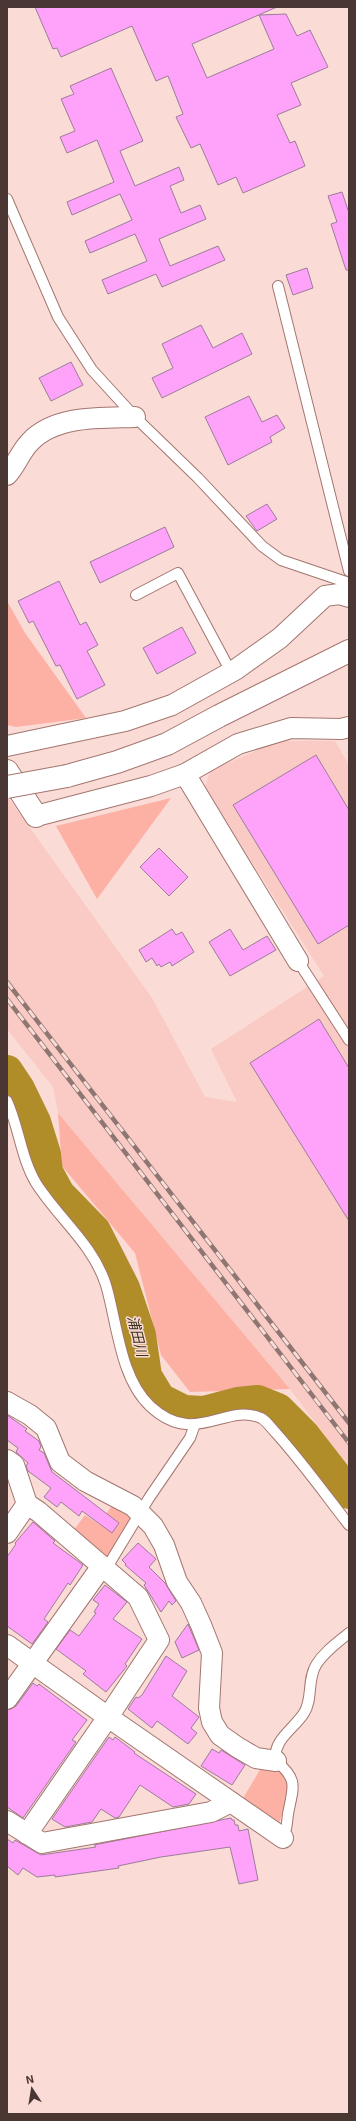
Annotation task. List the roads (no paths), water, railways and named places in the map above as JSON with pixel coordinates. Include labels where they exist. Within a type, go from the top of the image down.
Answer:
[{"type":"street","points":[[7,475],[18,457],[31,441],[56,425],[96,418],[135,417]]},
{"type":"street","points":[[7,746],[125,721],[172,705],[231,672],[280,638],[325,596],[338,594],[349,597]]},
{"type":"street","points":[[7,787],[67,776],[117,762],[167,744],[219,716],[349,651]]},
{"type":"street","points":[[7,771],[36,816],[145,788],[185,774],[238,744],[290,728],[341,729],[349,727]]},
{"type":"street","points":[[185,774],[298,961]]},
{"type":"street","points":[[7,1402],[30,1415],[46,1428],[60,1462],[85,1481],[133,1506],[153,1526],[164,1544],[177,1582],[196,1614],[212,1653],[209,1708],[212,1722],[220,1735],[237,1747],[256,1758],[276,1761]]},
{"type":"street","points":[[7,1460],[14,1465],[27,1504],[39,1512],[138,1597],[159,1640],[27,1834]]},
{"type":"street","points":[[7,1533],[27,1504]]},
{"type":"street","points":[[7,1700],[33,1662],[104,1567]]},
{"type":"street","points":[[7,1644],[108,1717],[283,1838]]},
{"type":"street","points":[[7,1821],[42,1843],[211,1812],[231,1802]]},
{"type":"lane","points":[[7,199],[58,317],[92,370],[135,417],[198,478],[262,546],[281,560],[349,583]]},
{"type":"lane","points":[[278,286],[349,571]]},
{"type":"lane","points":[[136,595],[178,573],[231,672]]},
{"type":"lane","points":[[298,961],[349,1040]]},
{"type":"lane","points":[[7,1100],[17,1122],[27,1163],[35,1181],[46,1198],[89,1250],[102,1275],[113,1309],[120,1345],[131,1378],[141,1396],[160,1414],[185,1425],[232,1416],[248,1415],[262,1418],[299,1459],[349,1525]]},
{"type":"lane","points":[[104,1567],[141,1514],[190,1438],[195,1424]]},
{"type":"lane","points":[[283,1838],[287,1832],[288,1814],[294,1794],[292,1780],[288,1771],[276,1761],[276,1749],[304,1713],[308,1704],[310,1684],[315,1667],[324,1655],[349,1634]]},
{"type":"waterway","name":"浦田川","points":[[7,1071],[19,1089],[35,1122],[45,1154],[47,1172],[59,1194],[95,1231],[124,1288],[140,1335],[146,1376],[160,1399],[184,1411],[204,1412],[238,1403],[258,1401],[278,1409],[304,1435],[349,1493]]},
{"type":"railway","points":[[7,982],[349,1423]]},
{"type":"railway","points":[[7,999],[349,1443]]}]
